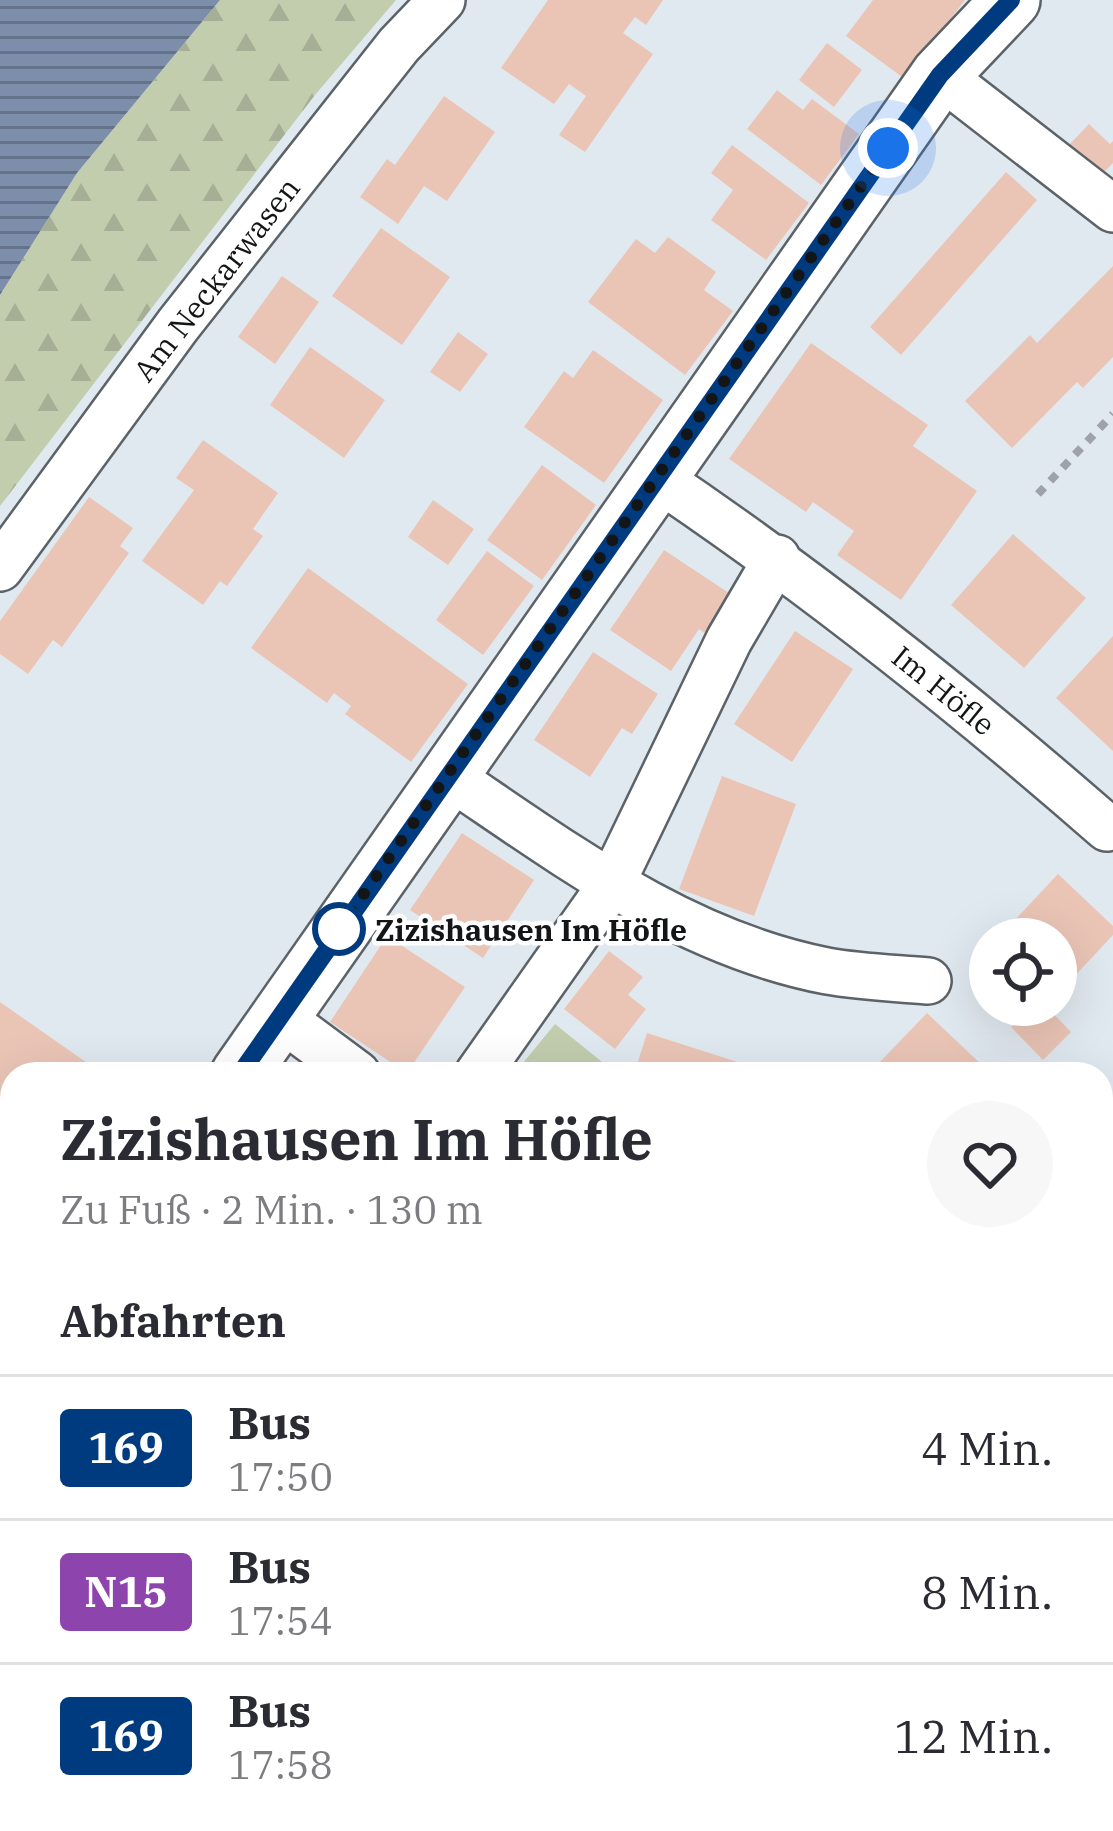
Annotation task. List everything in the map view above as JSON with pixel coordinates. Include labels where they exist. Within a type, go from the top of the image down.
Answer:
[{"type":"street","name":"Am Neckarwasen","points":[[0,568],[193,306],[399,45],[442,0]]},
{"type":"street","points":[[248,1062],[940,75],[1011,0]]},
{"type":"street","points":[[940,75],[1113,209]]},
{"type":"street","name":"Im Höfle","points":[[656,477],[777,558],[982,719],[1107,829]]},
{"type":"street","points":[[486,1062],[610,885],[729,640],[777,558]]},
{"type":"street","points":[[446,774],[610,885],[682,924],[763,954],[828,971],[928,981]]},
{"type":"street","points":[[280,1017],[341,1062]]},
{"type":"path","points":[[1038,494],[1113,414]]},
{"type":"green space","points":[[220,0],[396,0],[315,95],[0,506],[0,295],[77,173]]},
{"type":"green space","points":[[555,1024],[602,1062],[524,1062]]},
{"type":"water","points":[[0,0],[220,0],[77,173],[0,295]]},
{"type":"building","points":[[548,0],[663,0],[646,25],[635,17],[623,33],[653,54],[585,152],[559,135],[586,96],[569,84],[554,104],[501,68]]},
{"type":"building","points":[[873,0],[965,0],[905,79],[846,36]]},
{"type":"building","points":[[827,43],[862,70],[834,107],[799,80]]},
{"type":"building","points":[[777,90],[803,110],[812,99],[859,134],[821,185],[747,129]]},
{"type":"building","points":[[444,96],[495,132],[447,201],[424,186],[398,224],[360,197],[387,159],[395,165]]},
{"type":"building","points":[[1089,124],[1110,144],[1113,141],[1113,163],[1100,176],[1068,146]]},
{"type":"building","points":[[732,145],[809,203],[766,260],[711,220],[733,190],[711,173]]},
{"type":"building","points":[[1006,172],[1037,200],[901,355],[870,327]]},
{"type":"building","points":[[381,228],[450,277],[402,345],[332,296]]},
{"type":"building","points":[[668,237],[716,272],[704,290],[733,311],[685,375],[588,302],[636,239],[655,253]]},
{"type":"building","points":[[1113,266],[1113,357],[1083,388],[1077,382],[1012,448],[965,401],[1030,335],[1037,343]]},
{"type":"building","points":[[282,276],[319,302],[275,364],[238,337]]},
{"type":"building","points":[[458,332],[488,354],[460,392],[430,372]]},
{"type":"building","points":[[811,343],[928,425],[913,446],[977,491],[901,600],[837,555],[854,531],[813,502],[806,512],[729,459]]},
{"type":"building","points":[[310,347],[385,400],[344,458],[270,405]]},
{"type":"building","points":[[593,350],[663,400],[604,483],[524,427],[564,371],[573,378]]},
{"type":"building","points":[[203,440],[278,493],[253,529],[263,536],[227,586],[220,581],[203,605],[142,561],[194,490],[176,478]]},
{"type":"building","points":[[542,465],[596,505],[542,580],[487,540]]},
{"type":"building","points":[[89,497],[133,528],[120,546],[129,553],[62,647],[53,640],[28,674],[0,654],[0,621]]},
{"type":"building","points":[[433,500],[474,529],[448,565],[408,537]]},
{"type":"building","points":[[1013,534],[1086,598],[1024,668],[951,605]]},
{"type":"building","points":[[664,550],[735,597],[709,636],[699,629],[671,671],[610,630]]},
{"type":"building","points":[[487,551],[534,586],[483,655],[436,620]]},
{"type":"building","points":[[308,568],[468,684],[411,762],[345,714],[351,706],[334,693],[327,703],[251,648]]},
{"type":"building","points":[[795,631],[853,669],[792,762],[734,724]]},
{"type":"building","points":[[1113,636],[1113,751],[1056,698]]},
{"type":"building","points":[[593,652],[658,694],[632,734],[622,728],[590,777],[534,740]]},
{"type":"building","points":[[722,776],[796,804],[754,916],[679,889]]},
{"type":"building","points":[[462,833],[534,880],[483,958],[410,910]]},
{"type":"building","points":[[1058,874],[1113,926],[1113,935],[1077,974],[1077,918],[1017,918]]},
{"type":"building","points":[[387,936],[465,987],[414,1062],[390,1062],[330,1022]]},
{"type":"building","points":[[609,951],[643,977],[628,995],[646,1009],[615,1049],[564,1009]]},
{"type":"building","points":[[0,1002],[86,1062],[0,1062]]},
{"type":"building","points":[[927,1013],[979,1062],[880,1062]]},
{"type":"building","points":[[1065,1026],[1071,1032],[1043,1060],[1011,1027]]},
{"type":"building","points":[[647,1033],[738,1062],[638,1062]]},
{"type":"bus line","name":"169","points":[[248,1062],[940,75],[1011,0]]},
{"type":"place","name":"Zizishausen Im Höfle","points":[[339,929]]},
{"type":"route","points":[[339,929],[888,148]]}]
